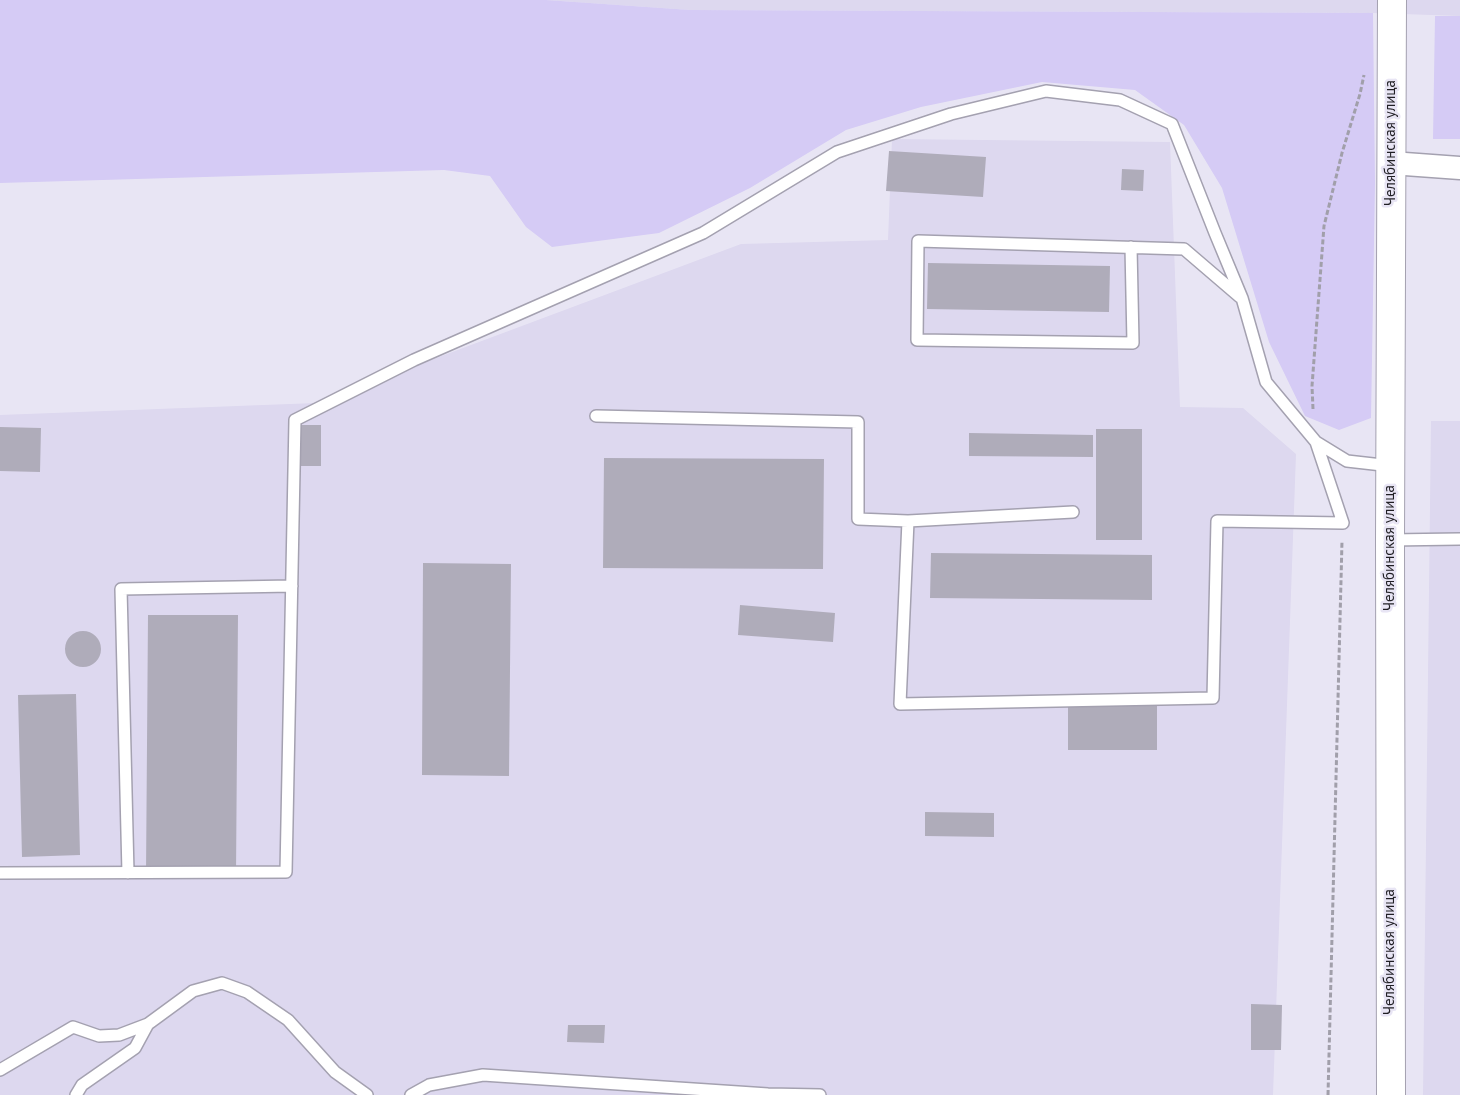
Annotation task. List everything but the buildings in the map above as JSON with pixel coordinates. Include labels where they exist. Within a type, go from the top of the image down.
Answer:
[{"type":"street","name":"Челябинская улица","points":[[1391,1095],[1390,466],[1392,0]]},
{"type":"street","points":[[1391,164],[1460,168]]},
{"type":"lane","points":[[0,873],[286,872],[295,420],[414,360],[703,233],[837,152],[951,114],[1046,91],[1120,100],[1172,124],[1242,298],[1266,382],[1316,442],[1348,461],[1390,466]]},
{"type":"lane","points":[[1131,247],[1133,343],[917,340],[918,241],[1131,247],[1184,249],[1242,298]]},
{"type":"lane","points":[[596,416],[858,422],[858,519],[908,521],[1073,512]]},
{"type":"lane","points":[[908,521],[900,704],[1213,698],[1218,521],[1343,523],[1316,442]]},
{"type":"lane","points":[[1390,540],[1460,539]]},
{"type":"lane","points":[[128,873],[121,589],[292,586]]},
{"type":"lane","points":[[0,1070],[73,1027],[99,1036],[119,1035],[148,1024],[193,991],[222,984],[248,992],[288,1020],[336,1072],[367,1095]]},
{"type":"lane","points":[[76,1095],[82,1085],[135,1048],[148,1024]]},
{"type":"lane","points":[[412,1095],[429,1085],[483,1075],[768,1094],[820,1095]]},
{"type":"path","points":[[1316,442],[1312,386],[1324,226],[1364,75]]},
{"type":"path","points":[[1328,1095],[1343,523]]},
{"type":"shaded area","points":[[0,0],[546,0],[690,10],[1373,13],[1375,183],[1371,418],[1339,430],[1305,416],[1269,342],[1222,188],[1184,125],[1135,90],[1042,82],[921,107],[846,130],[750,188],[659,233],[552,247],[526,227],[490,176],[444,170],[0,183]]},
{"type":"shaded area","points":[[546,0],[1460,0],[1460,16],[1373,13],[690,10]]},
{"type":"shaded area","points":[[1435,16],[1460,16],[1460,139],[1433,139]]},
{"type":"shaded area","points":[[892,139],[1170,142],[1180,407],[1243,408],[1296,454],[1273,1095],[0,1095],[0,415],[316,403],[741,244],[888,240]]},
{"type":"shaded area","points":[[1431,421],[1460,421],[1460,1095],[1423,1095]]}]
